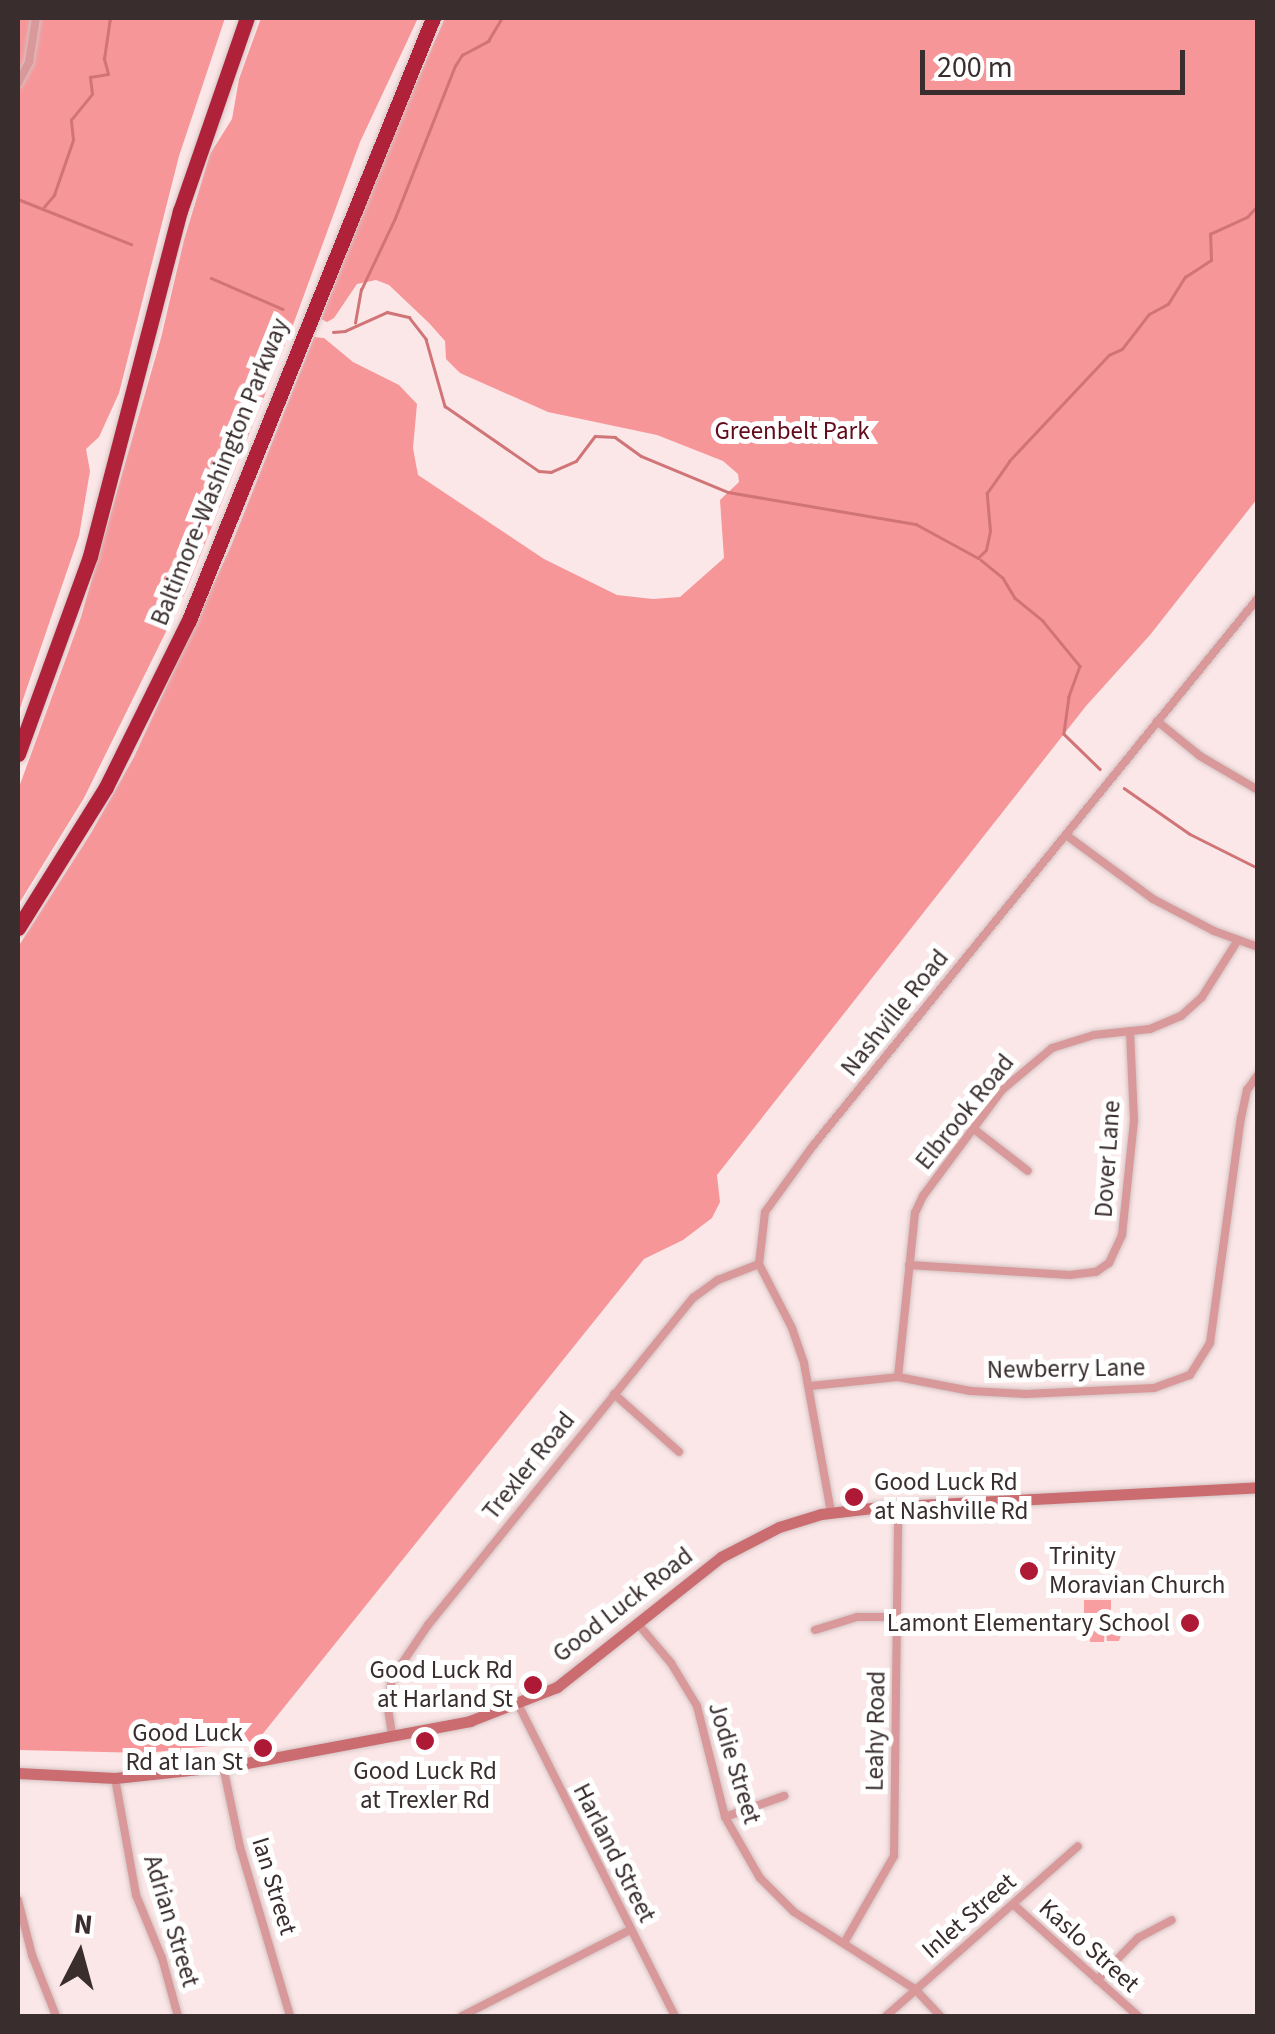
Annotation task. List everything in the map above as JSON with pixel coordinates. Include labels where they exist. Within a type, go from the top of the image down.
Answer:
[{"type":"highway","points":[[18,754],[90,556],[180,211],[247,18]]},
{"type":"highway","name":"Baltimore-Washington Parkway","points":[[18,928],[106,787],[167,667],[433,18]]},
{"type":"main road","name":"Good Luck Road","points":[[18,1773],[115,1778],[223,1766],[456,1725],[519,1706],[556,1687],[732,1551],[779,1527],[832,1512],[1258,1487]]},
{"type":"street","points":[[18,83],[29,62],[36,18]]},
{"type":"street","name":"Nashville Road","points":[[759,1264],[762,1224],[778,1190],[1258,598]]},
{"type":"street","points":[[1157,721],[1200,756],[1258,790]]},
{"type":"street","points":[[1066,835],[1153,899],[1258,947]]},
{"type":"street","name":"Elbrook Road","points":[[898,1377],[911,1230],[923,1196],[974,1129],[1020,1071],[1052,1048],[1094,1035],[1169,1022],[1192,1008],[1238,940]]},
{"type":"street","name":"Dover Lane","points":[[910,1265],[1070,1274],[1096,1272],[1110,1262],[1122,1236],[1134,1120],[1130,1030]]},
{"type":"street","name":"Newberry Lane","points":[[810,1386],[898,1377],[971,1390],[1026,1394],[1154,1388],[1190,1376],[1210,1343],[1246,1090],[1258,1075]]},
{"type":"street","points":[[974,1129],[1028,1171]]},
{"type":"street","points":[[759,1264],[792,1328],[810,1386],[832,1512]]},
{"type":"street","name":"Trexler Road","points":[[392,1734],[388,1698],[396,1668],[692,1298],[718,1280],[759,1264]]},
{"type":"street","points":[[614,1394],[679,1452]]},
{"type":"street","name":"Leahy Road","points":[[844,1943],[894,1856],[898,1506]]},
{"type":"street","points":[[815,1630],[857,1617],[898,1617]]},
{"type":"street","name":"Jodie Street","points":[[638,1624],[671,1663],[697,1706],[724,1817],[770,1892],[915,1989],[940,2016]]},
{"type":"street","name":"Harland Street","points":[[519,1706],[675,2016]]},
{"type":"street","name":"Ian Street","points":[[223,1766],[240,1848],[290,2016]]},
{"type":"street","name":"Adrian Street","points":[[115,1778],[136,1895],[162,1958],[178,2016]]},
{"type":"street","points":[[724,1817],[784,1796]]},
{"type":"street","name":"Inlet Street","points":[[886,2016],[1078,1846]]},
{"type":"street","points":[[18,1900],[32,1955],[56,2016]]},
{"type":"street","name":"Kaslo Street","points":[[1014,1905],[1138,2016]]},
{"type":"street","points":[[1097,1980],[1138,1938],[1172,1920]]},
{"type":"street","points":[[462,2016],[630,1930]]},
{"type":"shaded area","points":[[1084,1600],[1111,1600],[1111,1626],[1124,1627],[1119,1641],[1107,1641],[1105,1623],[1104,1642],[1090,1642],[1090,1632],[1084,1632]]},
{"type":"green space","points":[[18,18],[225,18],[179,156],[119,393],[99,437],[86,449],[90,471],[79,536],[18,714]]},
{"type":"green space","points":[[261,18],[418,18],[360,142],[293,325],[186,591],[84,798],[18,905],[18,790],[81,617],[161,338],[184,240],[210,154],[232,119],[239,79]]},
{"type":"green space","name":"Greenbelt Park","points":[[445,18],[1257,18],[1257,499],[1150,635],[1086,706],[717,1175],[720,1202],[712,1218],[683,1240],[644,1259],[257,1741],[147,1753],[18,1750],[18,947],[134,757],[231,546],[314,337],[324,338],[353,362],[399,385],[417,404],[413,448],[418,475],[544,559],[617,595],[653,599],[680,597],[724,558],[720,500],[739,482],[738,474],[723,461],[657,435],[548,412],[460,373],[446,359],[445,341],[429,323],[389,285],[376,280],[357,284],[334,318],[327,322],[321,319],[393,135]]},
{"type":"waterway","points":[[44,207],[54,195],[73,140],[71,120],[92,94],[90,77],[108,74],[104,59],[110,18]]},
{"type":"waterway","points":[[355,323],[361,290],[395,218],[455,66],[462,55],[488,41],[502,18]]},
{"type":"waterway","points":[[18,199],[131,244]]},
{"type":"waterway","points":[[333,332],[345,331],[387,312],[409,317],[426,339],[445,406],[539,471],[551,472],[576,461],[595,436],[615,437],[641,456],[728,492],[916,524],[978,558],[986,550],[990,531],[987,493],[1009,461],[1109,355],[1122,349],[1149,314],[1168,304],[1185,277],[1211,260],[1210,234],[1247,217],[1258,205]]},
{"type":"waterway","points":[[211,278],[283,309]]},
{"type":"waterway","points":[[981,560],[1003,578],[1015,598],[1043,621],[1080,666],[1069,697],[1064,734],[1100,769]]},
{"type":"waterway","points":[[1124,788],[1190,834],[1258,868]]},
{"type":"place","name":"Good Luck Rd at Nashville Rd","points":[[854,1497]]},
{"type":"place","name":"Trinity Moravian Church","points":[[1029,1571]]},
{"type":"place","name":"Lamont Elementary School","points":[[1190,1623]]},
{"type":"place","name":"Good Luck Rd at Harland St","points":[[533,1685]]},
{"type":"place","name":"Good Luck Rd at Trexler Rd","points":[[425,1741]]},
{"type":"place","name":"Good Luck Rd at Ian St","points":[[263,1748]]}]
